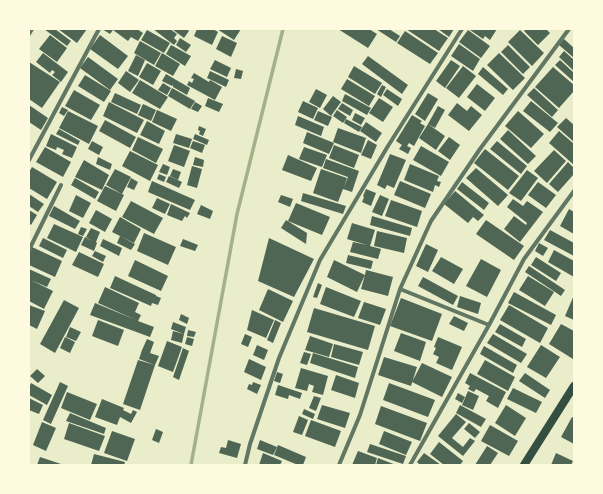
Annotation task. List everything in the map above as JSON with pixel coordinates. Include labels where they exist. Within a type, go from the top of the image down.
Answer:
[{"type":"main road","points":[[524,465],[574,386]]},
{"type":"street","points":[[29,34],[32,29]]},
{"type":"street","points":[[29,160],[99,29]]},
{"type":"street","points":[[245,465],[250,444],[279,358],[320,260],[388,146],[462,29]]},
{"type":"street","points":[[339,465],[360,415],[400,289],[431,221],[480,149],[569,29]]},
{"type":"street","points":[[29,250],[61,185]]},
{"type":"street","points":[[410,465],[489,325],[524,259],[574,191]]},
{"type":"street","points":[[400,289],[489,325]]},
{"type":"building","points":[[44,29],[55,29],[71,41],[67,46]]},
{"type":"building","points":[[58,29],[87,29],[77,43]]},
{"type":"building","points":[[102,29],[137,29],[143,33],[138,41],[131,37],[128,41],[113,30],[110,34]]},
{"type":"building","points":[[153,29],[170,29],[177,34],[174,38],[177,41],[174,45]]},
{"type":"building","points":[[172,29],[187,29],[189,31],[184,38]]},
{"type":"building","points":[[197,29],[213,29],[218,32],[212,45],[194,36]]},
{"type":"building","points":[[217,29],[241,29],[234,40]]},
{"type":"building","points":[[338,29],[369,29],[377,34],[368,48]]},
{"type":"building","points":[[376,29],[389,29],[400,36],[396,42]]},
{"type":"building","points":[[406,29],[434,29],[448,38],[439,51]]},
{"type":"building","points":[[438,29],[454,29],[449,37]]},
{"type":"building","points":[[497,29],[490,40],[485,36],[483,39],[470,30]]},
{"type":"building","points":[[526,29],[546,29],[550,33],[538,45],[524,31]]},
{"type":"building","points":[[147,30],[170,43],[164,53],[141,40]]},
{"type":"building","points":[[468,30],[490,46],[481,58],[459,42]]},
{"type":"building","points":[[520,30],[544,53],[532,66],[508,42]]},
{"type":"building","points":[[405,31],[438,53],[430,64],[397,43]]},
{"type":"building","points":[[50,35],[67,48],[57,62],[39,49]]},
{"type":"building","points":[[100,35],[128,56],[118,69],[90,49]]},
{"type":"building","points":[[222,36],[237,43],[231,57],[216,49]]},
{"type":"building","points":[[180,38],[191,45],[186,52],[176,45]]},
{"type":"building","points":[[564,39],[574,48],[574,58],[559,45]]},
{"type":"building","points":[[140,41],[161,53],[154,65],[134,53]]},
{"type":"building","points":[[459,44],[480,59],[473,71],[451,56]]},
{"type":"building","points":[[171,45],[191,56],[185,66],[166,54]]},
{"type":"building","points":[[508,45],[530,67],[523,74],[501,52]]},
{"type":"building","points":[[564,51],[574,60],[574,71],[559,57]]},
{"type":"building","points":[[43,53],[68,72],[61,82],[52,75],[55,72],[52,70],[50,73],[36,62]]},
{"type":"building","points":[[162,53],[180,64],[173,76],[155,66]]},
{"type":"building","points":[[499,53],[525,78],[513,90],[487,65]]},
{"type":"building","points":[[136,55],[145,60],[138,76],[128,71]]},
{"type":"building","points":[[368,56],[408,85],[402,94],[362,64]]},
{"type":"building","points":[[88,57],[118,79],[110,90],[80,68]]},
{"type":"building","points":[[215,60],[231,68],[227,77],[210,69]]},
{"type":"building","points":[[451,60],[460,66],[445,88],[436,81]]},
{"type":"building","points":[[560,60],[574,73],[574,82],[555,65]]},
{"type":"building","points":[[29,62],[60,82],[42,108],[29,99]]},
{"type":"building","points":[[147,63],[161,71],[153,85],[139,77]]},
{"type":"building","points":[[354,66],[382,83],[375,94],[348,77]]},
{"type":"building","points":[[463,66],[476,76],[459,98],[446,88]]},
{"type":"building","points":[[483,67],[508,89],[503,95],[478,74]]},
{"type":"building","points":[[553,67],[574,85],[574,91],[559,108],[535,87]]},
{"type":"building","points":[[236,69],[243,71],[241,79],[234,78]]},
{"type":"building","points":[[126,71],[139,80],[130,92],[118,83]]},
{"type":"building","points":[[210,71],[229,80],[226,87],[207,78]]},
{"type":"building","points":[[194,73],[209,82],[210,80],[222,87],[215,100],[187,85],[189,81],[192,83],[194,79],[191,78]]},
{"type":"building","points":[[166,74],[190,88],[187,95],[173,87],[173,85],[172,86],[162,81]]},
{"type":"building","points":[[85,75],[111,91],[104,102],[78,86]]},
{"type":"building","points":[[347,79],[375,96],[369,106],[341,89]]},
{"type":"building","points":[[140,80],[168,97],[160,109],[132,93]]},
{"type":"building","points":[[163,83],[171,88],[167,95],[158,90]]},
{"type":"building","points":[[477,84],[495,98],[485,111],[467,97]]},
{"type":"building","points":[[382,85],[386,87],[381,97],[377,94]]},
{"type":"building","points":[[172,88],[195,101],[190,109],[168,96]]},
{"type":"building","points":[[534,88],[558,110],[552,117],[527,95]]},
{"type":"building","points":[[316,89],[327,95],[320,108],[309,102]]},
{"type":"building","points":[[387,89],[402,99],[398,106],[383,95]]},
{"type":"building","points":[[74,90],[100,105],[91,120],[65,106]]},
{"type":"building","points":[[115,93],[141,105],[137,114],[111,102]]},
{"type":"building","points":[[428,93],[438,99],[425,121],[415,114]]},
{"type":"building","points":[[345,94],[371,108],[367,115],[342,101]]},
{"type":"building","points":[[333,96],[341,102],[331,116],[323,109]]},
{"type":"building","points":[[208,98],[223,104],[219,112],[205,106]]},
{"type":"building","points":[[379,98],[393,107],[383,122],[369,113]]},
{"type":"building","points":[[303,101],[318,108],[313,119],[298,112]]},
{"type":"building","points":[[531,101],[558,123],[550,132],[523,111]]},
{"type":"building","points":[[109,102],[144,120],[137,133],[103,116]]},
{"type":"building","points":[[195,102],[202,106],[198,112],[191,109]]},
{"type":"building","points":[[342,103],[353,110],[350,116],[338,109]]},
{"type":"building","points":[[457,103],[467,111],[471,106],[482,115],[469,131],[448,115]]},
{"type":"building","points":[[143,104],[156,110],[151,121],[138,115]]},
{"type":"building","points":[[29,105],[48,118],[41,130],[29,122]]},
{"type":"building","points":[[438,106],[445,110],[435,128],[428,124]]},
{"type":"building","points":[[62,107],[68,110],[64,116],[59,113]]},
{"type":"building","points":[[157,110],[177,119],[171,131],[152,122]]},
{"type":"building","points":[[337,110],[347,117],[343,123],[333,116]]},
{"type":"building","points":[[68,111],[98,126],[89,144],[59,128]]},
{"type":"building","points":[[318,111],[332,117],[328,126],[314,120]]},
{"type":"building","points":[[518,111],[544,134],[531,148],[505,126]]},
{"type":"building","points":[[355,113],[365,118],[361,125],[352,120]]},
{"type":"building","points":[[412,115],[422,121],[420,123],[425,126],[414,146],[409,143],[407,146],[411,148],[408,154],[399,149],[402,145],[396,141]]},
{"type":"building","points":[[298,116],[324,127],[321,136],[295,125]]},
{"type":"building","points":[[566,118],[574,125],[574,142],[557,127]]},
{"type":"building","points":[[346,119],[362,127],[359,132],[344,123]]},
{"type":"building","points":[[105,120],[136,137],[130,148],[99,131]]},
{"type":"building","points":[[147,121],[165,131],[159,144],[140,135]]},
{"type":"building","points":[[366,122],[382,133],[376,142],[360,131]]},
{"type":"building","points":[[428,124],[445,136],[436,150],[419,138]]},
{"type":"building","points":[[199,126],[206,129],[203,136],[199,134]]},
{"type":"building","points":[[338,128],[366,138],[361,153],[333,142]]},
{"type":"building","points":[[59,129],[80,141],[78,145],[56,134]]},
{"type":"building","points":[[508,130],[536,156],[528,164],[500,139]]},
{"type":"building","points":[[559,131],[574,144],[574,165],[549,143]]},
{"type":"building","points":[[307,132],[334,143],[329,154],[303,143]]},
{"type":"building","points":[[51,134],[77,147],[72,158],[62,154],[64,150],[57,147],[56,150],[46,146]]},
{"type":"building","points":[[176,134],[192,139],[189,148],[173,143]]},
{"type":"building","points":[[195,134],[209,140],[207,145],[193,139]]},
{"type":"building","points":[[138,137],[163,149],[156,163],[132,150]]},
{"type":"building","points":[[449,137],[460,145],[450,160],[438,151]]},
{"type":"building","points":[[368,140],[377,145],[371,159],[361,155]]},
{"type":"building","points":[[92,141],[103,147],[99,155],[88,149]]},
{"type":"building","points":[[193,141],[205,145],[202,153],[190,148]]},
{"type":"building","points":[[497,141],[527,166],[521,174],[490,149]]},
{"type":"building","points":[[174,145],[190,151],[184,167],[168,161]]},
{"type":"building","points":[[334,145],[359,155],[354,168],[329,158]]},
{"type":"building","points":[[421,146],[449,162],[441,176],[413,160]]},
{"type":"building","points":[[45,147],[71,162],[63,177],[36,162]]},
{"type":"building","points":[[304,147],[327,155],[322,167],[299,159]]},
{"type":"building","points":[[485,149],[519,176],[508,190],[474,163]]},
{"type":"building","points":[[554,150],[566,161],[547,183],[534,171]]},
{"type":"building","points":[[130,151],[158,165],[150,181],[122,166]]},
{"type":"building","points":[[390,154],[406,160],[394,188],[387,185],[385,189],[377,185]]},
{"type":"building","points":[[288,155],[317,168],[311,181],[282,170]]},
{"type":"building","points":[[98,157],[112,164],[110,170],[96,164]]},
{"type":"building","points":[[195,157],[204,160],[203,167],[193,165]]},
{"type":"building","points":[[326,159],[359,171],[352,192],[343,189],[338,202],[313,193],[321,169],[347,178],[344,187],[348,177],[323,168]]},
{"type":"building","points":[[84,160],[109,175],[102,190],[75,177]]},
{"type":"building","points":[[568,162],[574,168],[574,174],[558,192],[549,184]]},
{"type":"building","points":[[163,164],[170,167],[167,175],[159,172]]},
{"type":"building","points":[[410,164],[439,176],[437,181],[441,182],[439,187],[435,185],[433,192],[404,180]]},
{"type":"building","points":[[192,166],[202,169],[197,188],[187,185]]},
{"type":"building","points":[[32,167],[57,182],[47,199],[29,188],[29,172]]},
{"type":"building","points":[[476,168],[508,195],[498,206],[466,178]]},
{"type":"building","points":[[115,169],[131,177],[122,194],[106,185]]},
{"type":"building","points":[[173,169],[181,172],[178,180],[170,176]]},
{"type":"building","points":[[527,170],[538,178],[521,201],[509,193]]},
{"type":"building","points":[[159,174],[166,177],[164,182],[157,179]]},
{"type":"building","points":[[169,176],[182,182],[179,188],[166,182]]},
{"type":"building","points":[[75,178],[99,192],[95,199],[71,185]]},
{"type":"building","points":[[131,178],[138,182],[134,190],[127,187]]},
{"type":"building","points":[[152,181],[195,200],[190,210],[148,192]]},
{"type":"building","points":[[400,181],[431,194],[425,208],[394,195]]},
{"type":"building","points":[[462,182],[489,203],[484,210],[457,189]]},
{"type":"building","points":[[538,182],[556,195],[546,208],[528,195]]},
{"type":"building","points":[[105,186],[124,195],[116,211],[97,201]]},
{"type":"building","points":[[366,189],[376,193],[371,206],[362,202]]},
{"type":"building","points":[[455,191],[484,215],[478,221],[473,217],[468,223],[444,204]]},
{"type":"building","points":[[303,193],[346,206],[343,214],[301,201]]},
{"type":"building","points":[[29,194],[44,204],[38,212],[29,206]]},
{"type":"building","points":[[76,195],[91,203],[83,218],[69,211]]},
{"type":"building","points":[[281,195],[293,199],[290,207],[278,202]]},
{"type":"building","points":[[380,195],[389,199],[382,216],[372,212]]},
{"type":"building","points":[[157,198],[170,204],[165,214],[152,208]]},
{"type":"building","points":[[513,199],[523,206],[527,201],[543,212],[520,242],[504,229],[514,216],[526,225],[527,223],[507,207]]},
{"type":"building","points":[[391,200],[422,211],[417,227],[385,216]]},
{"type":"building","points":[[131,201],[163,218],[154,234],[122,217]]},
{"type":"building","points":[[296,203],[330,217],[322,235],[288,221]]},
{"type":"building","points":[[171,204],[190,213],[187,218],[185,216],[182,221],[167,215]]},
{"type":"building","points":[[201,205],[213,211],[210,219],[197,214]]},
{"type":"building","points":[[54,206],[80,221],[75,229],[49,216]]},
{"type":"building","points":[[569,209],[574,212],[574,234],[560,226]]},
{"type":"building","points":[[29,210],[37,215],[31,225],[29,223]]},
{"type":"building","points":[[96,210],[112,219],[105,232],[89,223]]},
{"type":"building","points":[[372,216],[412,228],[410,236],[370,225]]},
{"type":"building","points":[[120,217],[141,229],[134,243],[112,232]]},
{"type":"building","points":[[286,220],[307,233],[306,244],[281,228]]},
{"type":"building","points":[[486,220],[524,246],[514,260],[476,234]]},
{"type":"building","points":[[352,223],[375,230],[370,246],[381,249],[378,259],[350,252],[353,242],[367,245],[347,239]]},
{"type":"building","points":[[54,224],[83,237],[76,252],[47,238]]},
{"type":"building","points":[[81,227],[87,229],[83,236],[78,234]]},
{"type":"building","points":[[91,228],[100,232],[94,251],[81,245],[85,237],[92,241],[86,237]]},
{"type":"building","points":[[550,230],[574,243],[574,256],[544,240]]},
{"type":"building","points":[[377,231],[407,238],[404,253],[374,246]]},
{"type":"building","points":[[144,233],[176,247],[168,265],[137,251]]},
{"type":"building","points":[[120,236],[135,244],[131,250],[117,243]]},
{"type":"building","points":[[43,238],[67,250],[63,258],[39,246]]},
{"type":"building","points":[[269,238],[314,259],[294,297],[258,281]]},
{"type":"building","points":[[103,239],[122,248],[119,256],[100,246]]},
{"type":"building","points":[[183,239],[198,245],[195,251],[180,246]]},
{"type":"building","points":[[539,243],[548,248],[543,256],[535,251]]},
{"type":"building","points":[[426,244],[438,250],[428,272],[416,266]]},
{"type":"building","points":[[32,247],[62,261],[55,277],[29,265],[29,253]]},
{"type":"building","points":[[554,250],[574,261],[574,277],[548,262]]},
{"type":"building","points":[[95,251],[106,256],[103,262],[92,256]]},
{"type":"building","points":[[79,252],[104,264],[98,277],[72,265]]},
{"type":"building","points":[[348,255],[373,261],[371,269],[346,263]]},
{"type":"building","points":[[441,257],[463,269],[454,284],[432,271]]},
{"type":"building","points":[[536,257],[561,273],[556,281],[531,265]]},
{"type":"building","points":[[481,259],[501,270],[487,297],[466,286]]},
{"type":"building","points":[[135,260],[168,276],[161,291],[128,276]]},
{"type":"building","points":[[334,260],[365,275],[357,292],[327,277]]},
{"type":"building","points":[[529,266],[565,290],[561,296],[525,272]]},
{"type":"building","points":[[29,269],[51,279],[47,287],[31,280],[53,291],[44,309],[29,301]]},
{"type":"building","points":[[366,270],[393,277],[388,296],[361,289]]},
{"type":"building","points":[[115,276],[161,298],[158,305],[152,303],[151,306],[110,288]]},
{"type":"building","points":[[528,276],[554,292],[545,306],[519,290]]},
{"type":"building","points":[[423,277],[458,296],[453,305],[418,286]]},
{"type":"building","points":[[318,283],[322,285],[317,298],[313,297]]},
{"type":"building","points":[[105,287],[139,303],[135,312],[141,315],[138,321],[154,327],[150,337],[90,315],[95,303],[136,320],[98,303]]},
{"type":"building","points":[[326,287],[361,301],[354,317],[320,304]]},
{"type":"building","points":[[268,289],[293,301],[283,322],[259,310]]},
{"type":"building","points":[[514,292],[556,315],[551,325],[508,303]]},
{"type":"building","points":[[574,295],[574,320],[565,316]]},
{"type":"building","points":[[460,296],[481,303],[478,314],[457,307]]},
{"type":"building","points":[[401,298],[442,314],[432,341],[390,326]]},
{"type":"building","points":[[64,300],[79,308],[55,353],[40,344]]},
{"type":"building","points":[[364,302],[386,309],[380,325],[358,318]]},
{"type":"building","points":[[29,305],[45,311],[37,329],[29,325]]},
{"type":"building","points":[[509,305],[548,328],[540,343],[500,320]]},
{"type":"building","points":[[314,308],[375,326],[368,350],[307,332]]},
{"type":"building","points":[[252,310],[274,320],[266,338],[247,330]]},
{"type":"building","points":[[181,314],[189,318],[187,324],[179,320]]},
{"type":"building","points":[[454,316],[468,323],[464,331],[449,324]]},
{"type":"building","points":[[98,320],[124,330],[118,346],[92,336]]},
{"type":"building","points":[[275,320],[281,323],[273,343],[267,340]]},
{"type":"building","points":[[173,322],[186,327],[184,334],[171,329]]},
{"type":"building","points":[[500,324],[526,339],[522,347],[495,332]]},
{"type":"building","points":[[561,324],[574,331],[573,359],[549,344]]},
{"type":"building","points":[[70,327],[81,332],[76,341],[66,337]]},
{"type":"building","points":[[188,330],[196,332],[194,337],[187,336]]},
{"type":"building","points":[[173,331],[184,334],[182,343],[171,340]]},
{"type":"building","points":[[401,333],[426,342],[420,361],[394,351]]},
{"type":"building","points":[[245,334],[252,337],[248,347],[241,344]]},
{"type":"building","points":[[493,334],[527,354],[521,363],[487,343]]},
{"type":"building","points":[[310,336],[333,344],[329,357],[305,350]]},
{"type":"building","points":[[65,337],[75,342],[70,353],[60,348]]},
{"type":"building","points":[[187,337],[194,339],[192,346],[185,344]]},
{"type":"building","points":[[438,337],[462,347],[452,370],[436,363],[439,357],[433,354]]},
{"type":"building","points":[[147,339],[154,342],[150,353],[159,356],[155,365],[139,359]]},
{"type":"building","points":[[167,341],[182,347],[173,372],[158,366]]},
{"type":"building","points":[[334,344],[363,352],[359,365],[331,357]]},
{"type":"building","points":[[257,345],[268,350],[264,360],[253,355]]},
{"type":"building","points":[[541,345],[560,357],[546,378],[527,367]]},
{"type":"building","points":[[484,346],[517,365],[513,373],[480,354]]},
{"type":"building","points":[[183,348],[189,351],[179,380],[173,377]]},
{"type":"building","points":[[304,352],[311,354],[307,365],[300,363]]},
{"type":"building","points":[[313,353],[358,367],[355,378],[310,363]]},
{"type":"building","points":[[384,357],[417,367],[411,386],[378,375]]},
{"type":"building","points":[[249,359],[266,367],[261,380],[244,372]]},
{"type":"building","points":[[138,360],[155,365],[140,410],[123,404]]},
{"type":"building","points":[[485,360],[515,377],[508,391],[477,374]]},
{"type":"building","points":[[422,363],[452,377],[442,397],[412,382]]},
{"type":"building","points":[[301,368],[328,376],[323,395],[312,392],[314,386],[309,384],[307,391],[295,388]]},
{"type":"building","points":[[37,369],[45,376],[38,383],[30,376]]},
{"type":"building","points":[[277,372],[283,374],[280,383],[274,381]]},
{"type":"building","points":[[470,373],[506,392],[498,408],[486,401],[489,396],[476,389],[474,392],[468,389],[470,386],[465,383]]},
{"type":"building","points":[[525,373],[550,390],[545,398],[519,381]]},
{"type":"building","points":[[336,375],[359,383],[355,398],[331,390]]},
{"type":"building","points":[[60,382],[68,386],[51,424],[43,420]]},
{"type":"building","points":[[253,382],[261,385],[257,394],[247,389],[249,384],[252,385]]},
{"type":"building","points":[[31,383],[52,395],[47,405],[29,395]]},
{"type":"building","points":[[389,383],[435,400],[428,417],[383,400]]},
{"type":"building","points":[[278,385],[302,393],[300,399],[289,395],[288,399],[275,395]]},
{"type":"building","points":[[513,388],[542,402],[536,413],[507,399]]},
{"type":"building","points":[[468,391],[479,396],[473,410],[462,405]]},
{"type":"building","points":[[67,392],[97,404],[90,420],[61,408]]},
{"type":"building","points":[[458,393],[465,397],[462,403],[455,399]]},
{"type":"building","points":[[314,396],[321,398],[316,411],[309,408]]},
{"type":"building","points":[[29,398],[43,405],[39,414],[29,410]]},
{"type":"building","points":[[102,399],[124,408],[123,410],[131,414],[133,410],[137,412],[131,423],[120,417],[117,425],[95,417]]},
{"type":"building","points":[[322,405],[350,413],[345,428],[317,419]]},
{"type":"building","points":[[460,405],[486,419],[481,427],[456,413]]},
{"type":"building","points":[[506,405],[526,418],[515,436],[495,423]]},
{"type":"building","points":[[381,406],[427,423],[420,441],[375,424]]},
{"type":"building","points":[[304,409],[315,414],[313,419],[302,414]]},
{"type":"building","points":[[70,413],[106,428],[104,434],[66,421]]},
{"type":"building","points":[[456,414],[466,422],[452,438],[463,447],[470,438],[475,441],[463,456],[438,436]]},
{"type":"building","points":[[299,416],[308,420],[302,435],[293,432]]},
{"type":"building","points":[[572,417],[574,418],[574,444],[561,437]]},
{"type":"building","points":[[311,420],[341,431],[335,447],[305,436]]},
{"type":"building","points":[[42,422],[56,428],[46,451],[33,445]]},
{"type":"building","points":[[69,423],[105,436],[99,451],[64,439]]},
{"type":"building","points":[[469,423],[480,432],[475,438],[464,429]]},
{"type":"building","points":[[490,425],[518,441],[509,456],[481,441]]},
{"type":"building","points":[[156,429],[163,432],[159,443],[152,440]]},
{"type":"building","points":[[112,431],[135,439],[127,461],[104,453]]},
{"type":"building","points":[[384,431],[412,442],[406,455],[379,444]]},
{"type":"building","points":[[228,440],[241,444],[237,458],[219,453],[221,447],[226,448]]},
{"type":"building","points":[[260,440],[277,447],[273,455],[257,449]]},
{"type":"building","points":[[439,442],[463,461],[460,465],[444,465],[430,454]]},
{"type":"building","points":[[370,444],[406,456],[403,464],[367,452]]},
{"type":"building","points":[[278,445],[306,457],[303,465],[298,465],[274,455]]},
{"type":"building","points":[[487,446],[498,453],[490,465],[475,465]]},
{"type":"building","points":[[358,451],[377,458],[375,465],[352,465]]},
{"type":"building","points":[[263,453],[282,461],[280,465],[259,465]]},
{"type":"building","points":[[424,453],[441,465],[420,465],[417,462]]},
{"type":"building","points":[[556,453],[573,461],[571,465],[551,465]]},
{"type":"building","points":[[94,454],[125,462],[124,465],[91,465]]},
{"type":"building","points":[[40,457],[64,465],[37,465]]},
{"type":"building","points":[[378,458],[396,465],[376,465]]},
{"type":"waterway","points":[[191,465],[237,214],[283,29]]}]
